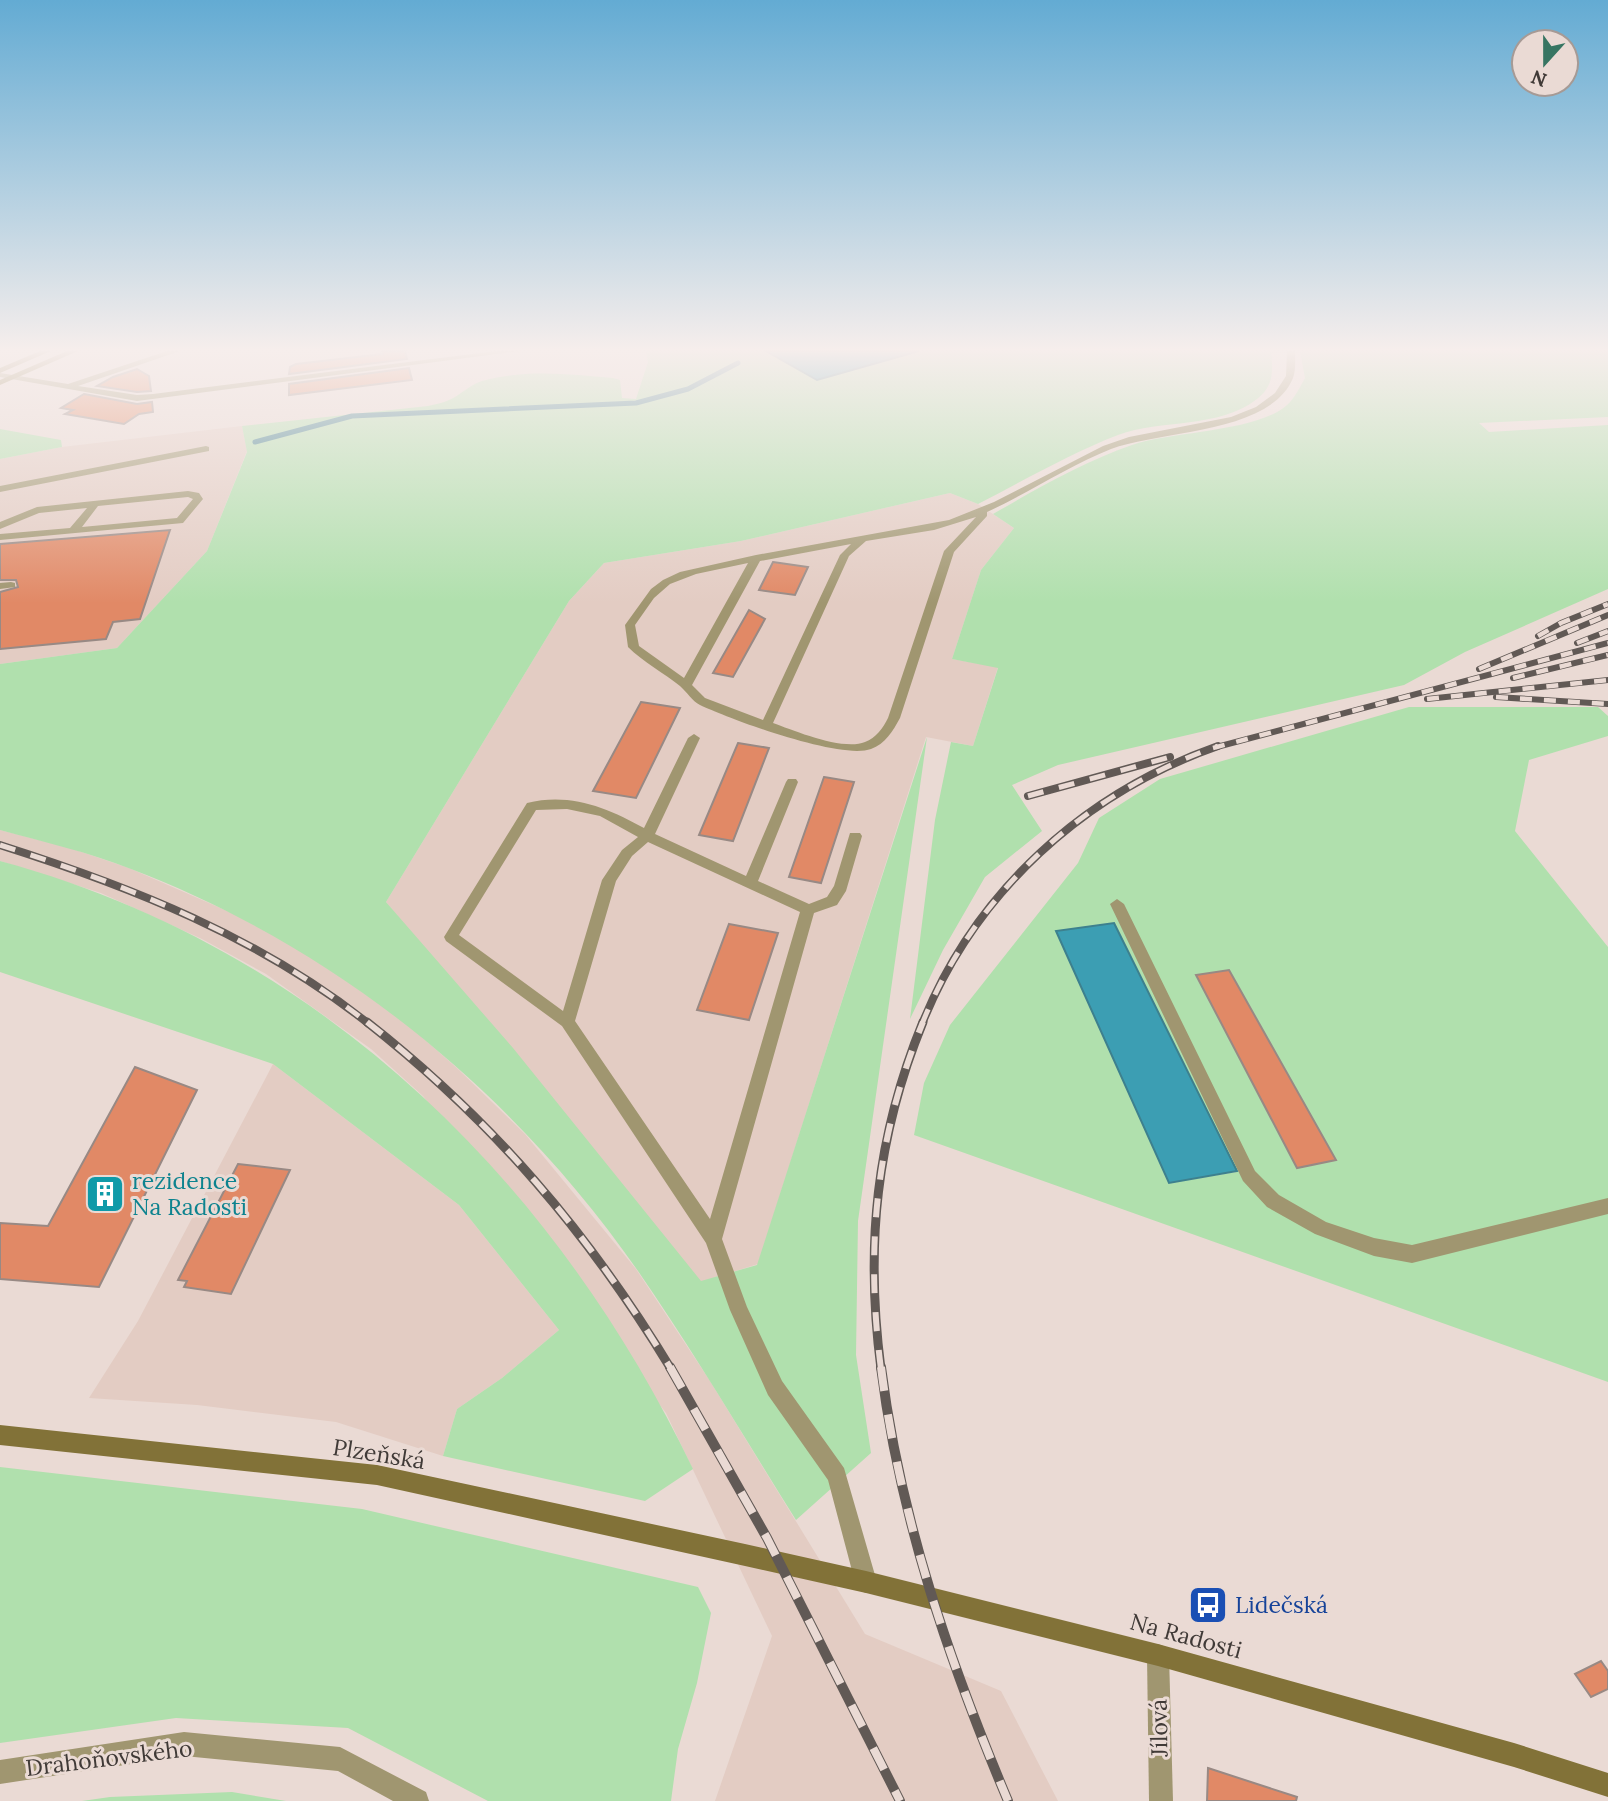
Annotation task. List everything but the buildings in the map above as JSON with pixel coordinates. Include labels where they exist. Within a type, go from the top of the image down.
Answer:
[{"type":"main road","name":"Plzeňská","points":[[0,1434],[377,1475],[745,1555]]},
{"type":"main road","name":"Na Radosti","points":[[745,1555],[866,1582],[1158,1655],[1604,1779]]},
{"type":"street","points":[[988,510],[949,551],[894,718],[883,737],[860,748],[834,747],[701,701],[686,685],[634,647],[630,625],[659,587],[682,575],[756,558],[949,523],[988,510],[1086,458],[1127,440],[1149,435]]},
{"type":"street","points":[[0,489],[206,449]]},
{"type":"street","points":[[0,526],[37,510],[188,494],[196,495],[198,499],[180,521],[0,537]]},
{"type":"street","points":[[73,531],[95,504]]},
{"type":"street","points":[[767,723],[845,555],[864,538]]},
{"type":"street","points":[[686,685],[756,558]]},
{"type":"street","points":[[568,1022],[609,880],[626,853],[647,836],[694,738]]},
{"type":"street","points":[[750,884],[792,782]]},
{"type":"street","points":[[855,836],[841,887],[832,901],[808,910],[647,836],[598,809],[564,803],[532,806],[451,937],[568,1022],[713,1238],[739,1310],[775,1388],[837,1475],[866,1582]]},
{"type":"street","points":[[1117,904],[1249,1176],[1273,1201],[1321,1228],[1374,1247],[1412,1254],[1608,1206]]},
{"type":"street","points":[[713,1238],[808,910]]},
{"type":"street","name":"Jílová","points":[[1158,1655],[1160,1801]]},
{"type":"street","name":"Drahoňovského","points":[[0,1772],[184,1744],[341,1759],[417,1801]]},
{"type":"shaded area","points":[[164,435],[244,435],[247,451],[207,551],[117,648],[0,664],[0,459],[62,447]]},
{"type":"shaded area","points":[[950,493],[978,504],[1014,528],[981,570],[952,659],[998,667],[973,746],[926,737],[758,1264],[701,1282],[386,902],[569,601],[604,563],[741,541]]},
{"type":"shaded area","points":[[0,830],[70,848],[129,868],[232,913],[297,948],[351,984],[405,1022],[458,1069],[525,1134],[636,1269],[710,1381],[865,1634],[1001,1691],[1058,1801],[715,1801],[772,1636],[666,1413],[423,1096],[371,1049],[266,974],[202,939],[101,893],[0,861]]},
{"type":"shaded area","points":[[273,1064],[459,1205],[559,1330],[502,1378],[457,1409],[443,1456],[336,1422],[197,1405],[89,1398],[138,1321]]},
{"type":"green space","points":[[0,435],[34,435],[61,440],[62,447],[0,459]]},
{"type":"green space","points":[[244,435],[1118,435],[978,504],[950,493],[741,541],[604,563],[569,601],[386,902],[513,1048],[701,1281],[757,1265],[927,737],[858,1221],[856,1355],[871,1453],[796,1520],[699,1363],[638,1271],[589,1205],[535,1143],[477,1085],[414,1032],[349,983],[279,939],[207,901],[131,869],[82,852],[0,830],[0,664],[117,648],[207,551],[247,452]]},
{"type":"green space","points":[[1180,435],[1608,435],[1608,589],[1465,652],[1404,685],[1058,765],[1012,785],[1042,831],[985,877],[943,950],[910,1019],[935,820],[951,742],[973,746],[998,668],[952,659],[981,570],[1014,528],[993,514],[1078,467],[1149,440]]},
{"type":"green space","points":[[1409,707],[1598,707],[1608,716],[1608,736],[1529,760],[1515,831],[1608,947],[1608,1382],[914,1135],[924,1083],[950,1025],[1078,863],[1099,818],[1160,779]],"holes":[[[1056,931],[1236,1172],[1169,1183]],[[1196,975],[1335,1160],[1297,1168]]]},
{"type":"green space","points":[[0,861],[115,900],[222,951],[322,1014],[413,1088],[496,1171],[570,1263],[636,1363],[693,1469],[645,1501],[443,1456],[457,1409],[502,1378],[559,1330],[459,1205],[273,1064],[0,972]]},
{"type":"green space","points":[[0,1467],[362,1509],[698,1587],[711,1613],[697,1683],[678,1749],[671,1801],[488,1801],[348,1728],[176,1718],[0,1743]]},
{"type":"green space","points":[[232,1792],[286,1801],[82,1801],[110,1797]]},
{"type":"water","points":[[1114,923],[1237,1171],[1169,1183],[1056,931]]},
{"type":"waterway","points":[[255,442],[281,435]]},
{"type":"railway","points":[[1538,636],[1561,623],[1608,604]]},
{"type":"railway","points":[[1479,669],[1608,615]]},
{"type":"railway","points":[[1577,643],[1608,631]]},
{"type":"railway","points":[[1213,748],[1608,643]]},
{"type":"railway","points":[[1513,678],[1608,655]]},
{"type":"railway","points":[[1427,699],[1608,680]]},
{"type":"railway","points":[[1496,697],[1608,704]]},
{"type":"railway","points":[[1213,748],[1218,746]]},
{"type":"railway","points":[[922,1024],[944,976],[972,931],[1004,890],[1040,853],[1079,820],[1123,791],[1169,766],[1213,748]]},
{"type":"railway","points":[[1028,796],[1170,757]]},
{"type":"railway","points":[[0,845],[146,897],[239,940],[284,965],[369,1024]]},
{"type":"railway","points":[[367,1022],[456,1099],[535,1181],[606,1271],[671,1369]]},
{"type":"railway","points":[[881,1369],[874,1279],[878,1192],[894,1107],[923,1022]]},
{"type":"railway","points":[[670,1367],[767,1538],[900,1801]]},
{"type":"railway","points":[[881,1367],[889,1424],[914,1534],[966,1696],[1008,1801]]},
{"type":"place","name":"rezidence Na Radosti","points":[[105,1194]]},
{"type":"place","name":"Lidečská","points":[[1208,1605]]}]
